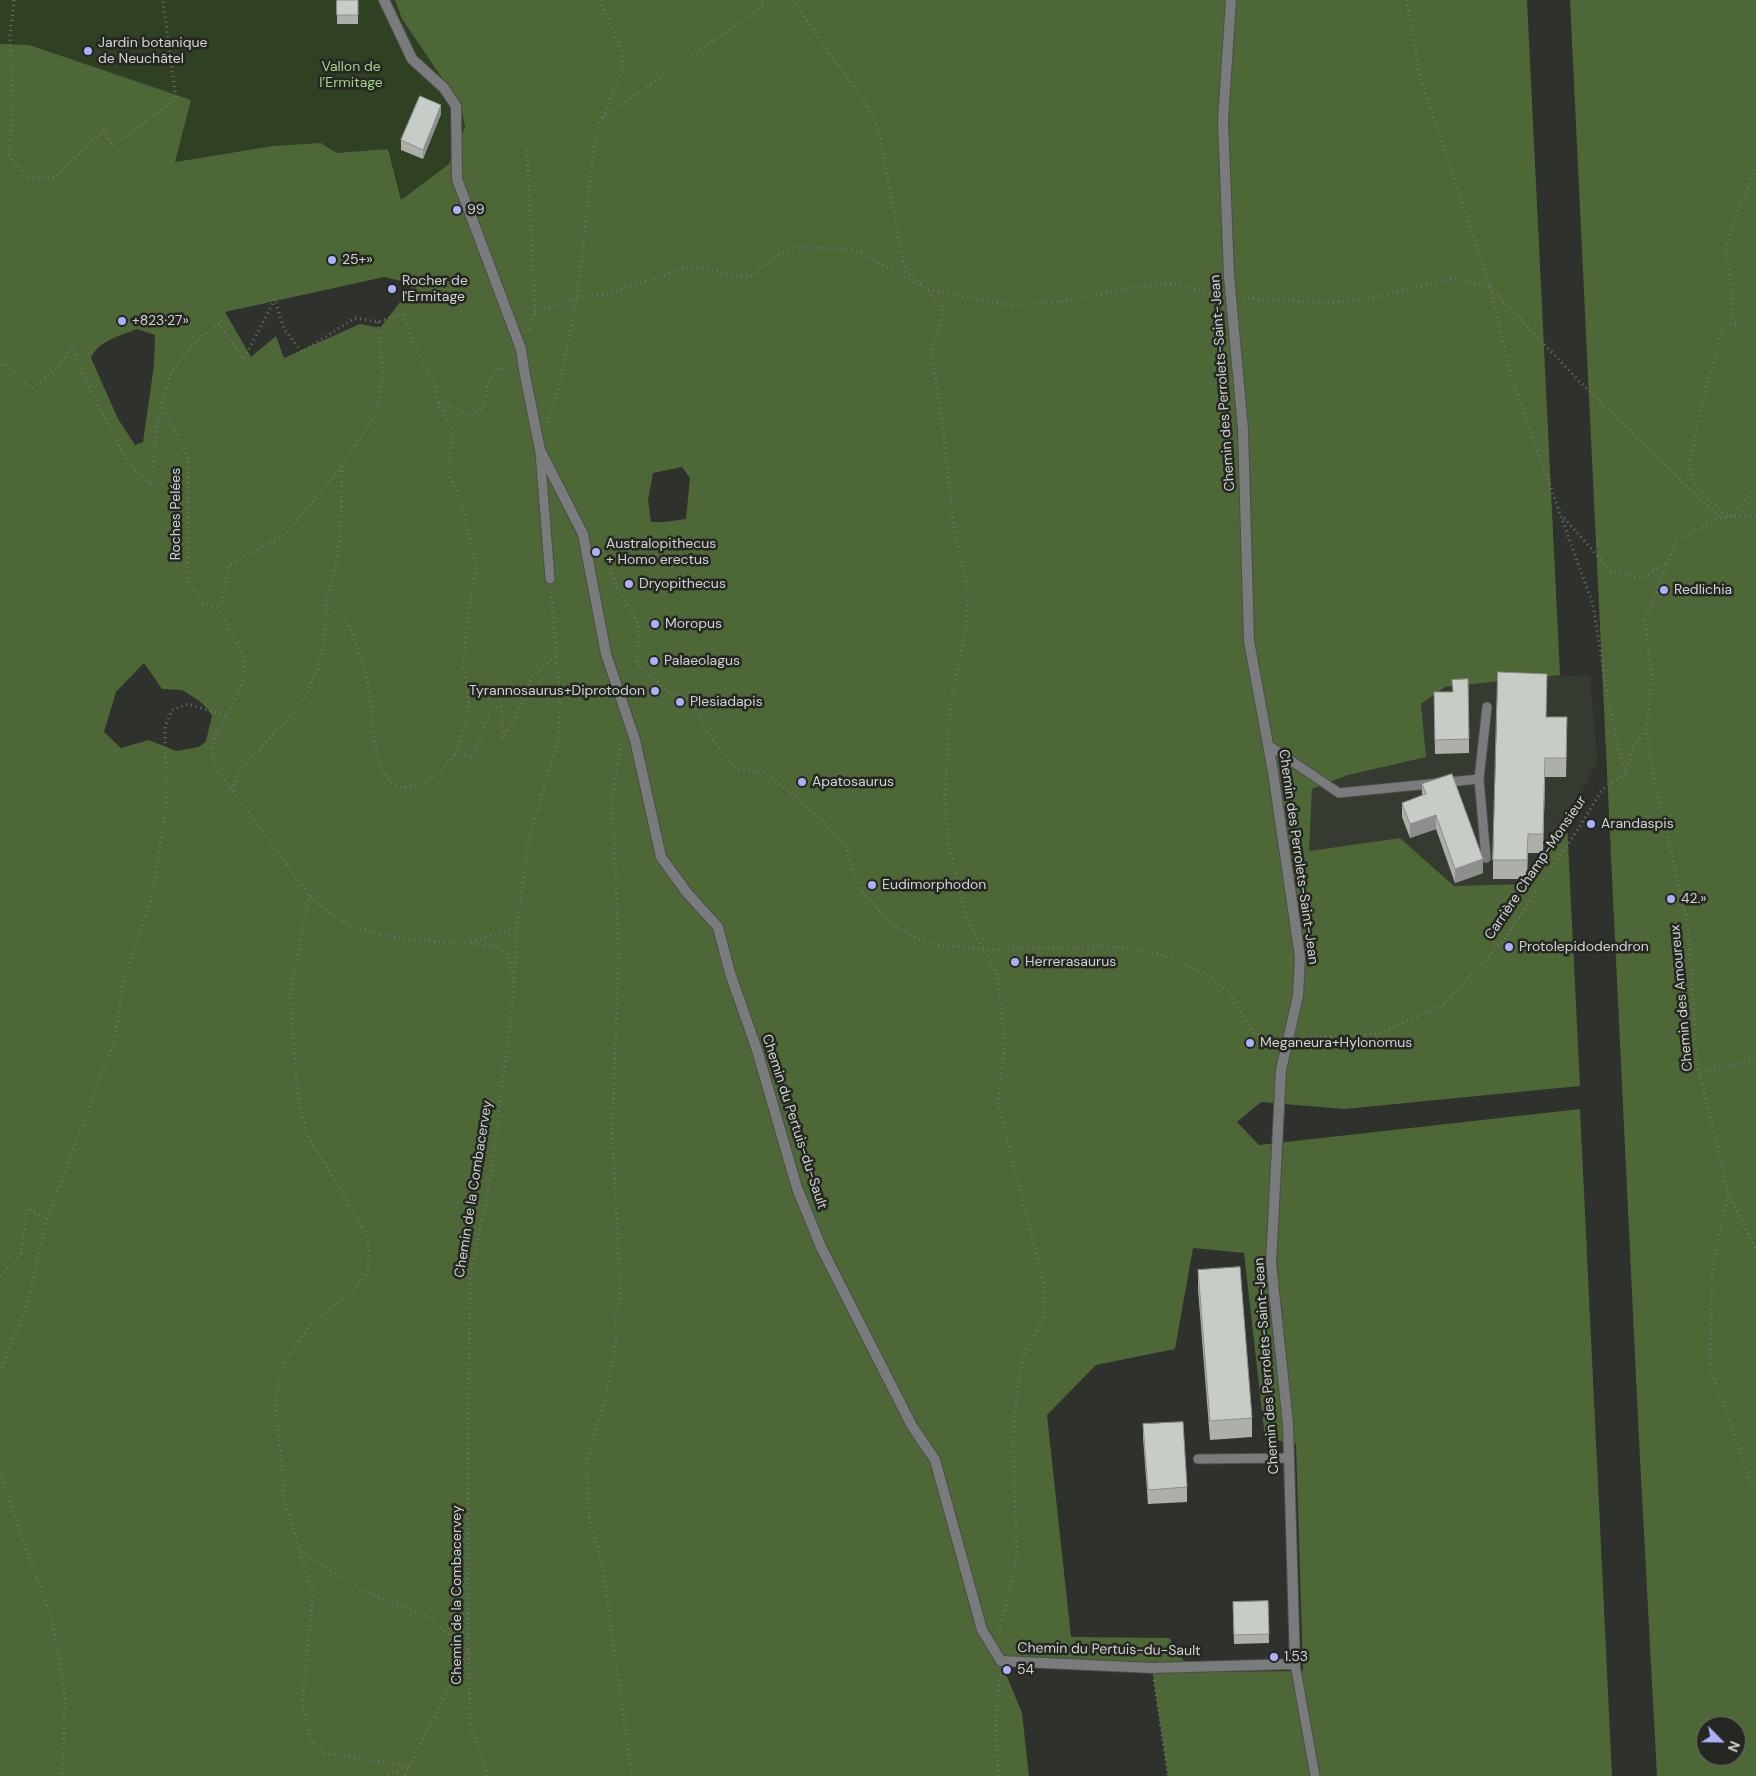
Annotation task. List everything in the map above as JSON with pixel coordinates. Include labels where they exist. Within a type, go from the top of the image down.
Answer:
[{"type":"street","name":"Chemin du Pertuis-du-Sault","points":[[384,0],[412,59],[444,88],[456,106],[457,179],[521,349],[540,450],[583,534],[606,654],[635,740],[661,858],[688,894],[718,927],[730,973],[757,1050],[797,1188],[821,1247],[903,1409],[935,1460],[982,1630],[1001,1661],[1153,1668],[1295,1664]]},
{"type":"street","name":"Chemin des Perrolets-Saint-Jean","points":[[1231,0],[1223,120],[1231,298],[1243,429],[1249,641],[1268,745],[1300,957],[1298,996],[1281,1070],[1271,1263],[1288,1424],[1295,1664]]},
{"type":"lane","name":"Chemin du Pertuis-du-Sault","points":[[540,450],[550,580]]},
{"type":"lane","points":[[1486,858],[1479,779],[1487,707]]},
{"type":"lane","points":[[1268,745],[1339,793],[1479,779]]},
{"type":"lane","points":[[1198,1459],[1289,1458]]},
{"type":"lane","name":"Chemin des Perrolets-Saint-Jean","points":[[1295,1664],[1315,1776]]},
{"type":"path","points":[[14,0],[10,35],[12,106],[9,155],[26,177],[54,178],[104,130],[112,146],[176,99],[163,0]]},
{"type":"path","points":[[540,450],[560,384],[577,296],[595,139],[623,68],[621,49],[600,0]]},
{"type":"path","points":[[602,118],[762,7],[763,0]]},
{"type":"path","points":[[792,0],[868,107],[878,128],[905,270],[941,303],[942,312],[932,350],[941,409],[954,529],[968,591],[966,626],[950,709],[945,798],[947,832],[965,915],[997,975],[1005,1042],[998,1104],[1044,1284],[1042,1318],[1024,1358],[1017,1390],[1013,1438],[1017,1556],[1000,1629],[1000,1637]]},
{"type":"path","points":[[1407,0],[1420,77],[1490,287],[1512,380],[1563,517],[1593,605],[1609,706],[1625,774]]},
{"type":"path","points":[[521,349],[535,313],[527,150]]},
{"type":"path","points":[[1730,516],[1702,493],[1692,479],[1689,462],[1723,327],[1738,323],[1731,317],[1732,296],[1726,247],[1736,214],[1756,166]]},
{"type":"path","points":[[535,313],[577,296],[609,294],[692,266],[748,278],[776,257],[795,247],[856,250],[927,290],[1011,305],[1055,302],[1131,288],[1174,284],[1231,298],[1328,303],[1373,298],[1452,278],[1490,287],[1579,381],[1720,518]]},
{"type":"path","points":[[0,370],[4,363],[31,388],[55,372],[72,345],[90,389],[128,464],[151,485],[157,423],[171,372],[195,342],[219,324],[244,359],[275,299],[284,329],[302,352],[355,318],[378,322],[402,313],[417,351],[436,386],[438,403],[453,430],[448,472],[461,502],[476,565],[463,665],[469,700],[465,727],[455,754],[448,765],[436,776],[414,786],[400,788],[386,778],[377,756],[366,675],[352,633],[339,615],[326,604]]},
{"type":"path","points":[[378,322],[383,375],[376,413],[342,465],[286,534],[229,565],[220,608],[244,658],[245,678],[228,716],[216,733],[212,747],[215,766],[319,906],[349,925],[388,936],[496,946],[508,954],[513,1000]]},
{"type":"path","points":[[438,403],[471,415],[484,407],[488,383],[497,369],[524,370]]},
{"type":"path","name":"Roches Pelées","points":[[162,407],[188,458],[187,579],[204,604],[220,608]]},
{"type":"path","points":[[233,791],[239,772],[291,715],[305,696],[318,668],[325,636],[326,604],[338,554],[342,465]]},
{"type":"path","points":[[1730,516],[1756,490]]},
{"type":"path","points":[[1625,774],[1634,744],[1646,731],[1652,676],[1645,620],[1676,540],[1720,518],[1756,516]]},
{"type":"path","points":[[1563,517],[1612,572],[1643,578],[1667,563]]},
{"type":"path","points":[[583,534],[604,551],[616,586],[639,624],[637,664],[669,692],[686,696],[692,700],[707,732],[736,768],[768,773],[823,820],[845,845],[860,889],[890,923],[921,940],[940,946],[967,947],[983,950]]},
{"type":"path","name":"Chemin de la Combacervey","points":[[488,1776],[470,1724],[467,1567],[470,1276],[491,1176],[513,1000],[517,928],[529,838],[558,741],[560,703],[550,580]]},
{"type":"path","points":[[455,754],[474,757],[488,713],[502,703],[503,738],[515,718],[533,676],[557,654]]},
{"type":"path","points":[[0,1372],[27,1305],[46,1219],[114,1041],[124,978],[151,901],[166,807],[165,726],[172,710],[188,704],[228,716]]},
{"type":"path","name":"Chemin des Amoureux","points":[[1646,731],[1655,782],[1688,925],[1697,1061],[1728,1192],[1712,1272],[1710,1368],[1756,1494]]},
{"type":"path","points":[[622,739],[612,799],[619,953],[612,1130],[621,1302],[615,1315],[616,1342],[605,1400],[586,1464],[590,1524],[602,1564],[632,1776]]},
{"type":"path","name":"Carrière Champ-Monsieur","points":[[983,950],[1109,946],[1157,953],[1204,973],[1228,991],[1254,1034],[1288,1039],[1378,1034],[1443,1005],[1503,941],[1602,790],[1625,774]]},
{"type":"path","points":[[309,895],[290,997],[298,1097],[306,1133],[358,1219],[368,1240],[369,1259],[367,1274],[353,1292],[310,1325],[287,1359],[279,1380],[275,1402],[283,1476],[283,1498],[313,1592],[302,1703],[311,1740],[326,1754],[409,1766]]},
{"type":"path","points":[[468,943],[517,928]]},
{"type":"path","points":[[1700,1072],[1756,1059]]},
{"type":"path","points":[[1728,1192],[1756,1250]]},
{"type":"path","points":[[0,1276],[21,1254],[27,1208],[46,1219]]},
{"type":"path","points":[[0,1473],[53,1625],[65,1698],[63,1764],[60,1776]]},
{"type":"path","points":[[300,1551],[361,1590],[427,1616],[468,1651],[404,1776]]},
{"type":"path","points":[[998,1776],[996,1719],[1001,1661]]},
{"type":"path","points":[[1153,1668],[1168,1776]]},
{"type":"path","points":[[383,1776],[409,1766]]},
{"type":"shaded area","points":[[1560,675],[1590,676],[1597,761],[1567,822],[1527,884],[1454,886],[1400,838],[1309,851],[1312,789],[1348,775],[1421,704],[1445,687]]},
{"type":"green space","name":"Vallon de l’Ermitage","points":[[0,0],[395,0],[402,19],[461,106],[465,128],[449,164],[401,200],[388,149],[336,153],[321,143],[273,146],[174,162],[191,100],[0,187]]},
{"type":"green space","points":[[395,0],[1527,0],[1560,675],[1445,687],[1421,704],[1426,757],[1348,775],[1312,789],[1309,851],[1400,838],[1454,886],[1527,884],[1567,822],[1580,1086],[1344,1109],[1261,1102],[1237,1122],[1259,1145],[1580,1109],[1612,1776],[1168,1776],[1152,1668],[1001,1662],[1022,1713],[1029,1776],[0,1776],[0,44],[29,45],[191,100],[175,162],[273,146],[321,143],[336,153],[388,149],[401,200],[449,164],[465,127],[461,106],[402,19]],"holes":[[[384,277],[414,284],[380,328],[360,324],[284,358],[276,336],[251,357],[225,312]],[[137,329],[155,335],[154,365],[143,442],[135,445],[118,419],[91,358],[99,347]],[[682,467],[690,478],[686,519],[651,522],[648,500],[653,473]],[[144,663],[162,689],[182,690],[198,700],[207,708],[212,716],[206,741],[199,747],[176,751],[149,740],[121,748],[104,732],[116,692]],[[1193,1248],[1244,1253],[1265,1438],[1296,1444],[1303,1671],[1191,1672],[1169,1638],[1071,1637],[1047,1415],[1096,1365],[1175,1349]]]},
{"type":"green space","points":[[1570,0],[1756,0],[1756,1776],[1657,1776],[1639,1440]]},
{"type":"building","points":[[337,0],[358,0],[358,15],[337,15]]},
{"type":"building","points":[[420,96],[441,105],[423,150],[401,140]]},
{"type":"building","points":[[1498,672],[1547,674],[1546,717],[1567,717],[1566,758],[1545,758],[1543,834],[1528,834],[1527,860],[1493,860]]},
{"type":"building","points":[[1468,679],[1469,739],[1435,740],[1434,692],[1453,692],[1452,680]]},
{"type":"building","points":[[1452,774],[1483,859],[1455,869],[1436,815],[1410,824],[1402,803],[1426,794],[1422,784]]},
{"type":"building","points":[[1240,1267],[1252,1418],[1210,1421],[1198,1270]]},
{"type":"building","points":[[1183,1422],[1187,1487],[1148,1490],[1143,1424]]},
{"type":"building","points":[[1268,1601],[1269,1634],[1234,1635],[1233,1602]]},
{"type":"place","name":"Jardin botanique de Neuchâtel","points":[[88,51]]},
{"type":"place","name":"99","points":[[457,210]]},
{"type":"place","name":"25+»","points":[[332,260]]},
{"type":"place","name":"Rocher de l'Ermitage","points":[[392,289]]},
{"type":"place","name":"+823·27»","points":[[122,321]]},
{"type":"place","name":"Australopithecus + Homo erectus","points":[[596,552]]},
{"type":"place","name":"Dryopithecus","points":[[629,584]]},
{"type":"place","name":"Redlichia","points":[[1664,590]]},
{"type":"place","name":"Moropus","points":[[655,624]]},
{"type":"place","name":"Palaeolagus","points":[[654,661]]},
{"type":"place","name":"Tyrannosaurus+Diprotodon","points":[[655,691]]},
{"type":"place","name":"Plesiadapis","points":[[680,702]]},
{"type":"place","name":"Apatosaurus","points":[[802,782]]},
{"type":"place","name":"Arandaspis","points":[[1591,824]]},
{"type":"place","name":"Eudimorphodon","points":[[872,885]]},
{"type":"place","name":"42.»","points":[[1671,899]]},
{"type":"place","name":"Protolepidodendron","points":[[1509,947]]},
{"type":"place","name":"Herrerasaurus","points":[[1015,962]]},
{"type":"place","name":"Meganeura+Hylonomus","points":[[1250,1043]]},
{"type":"place","name":"1.53","points":[[1274,1657]]},
{"type":"place","name":"54","points":[[1007,1670]]}]
